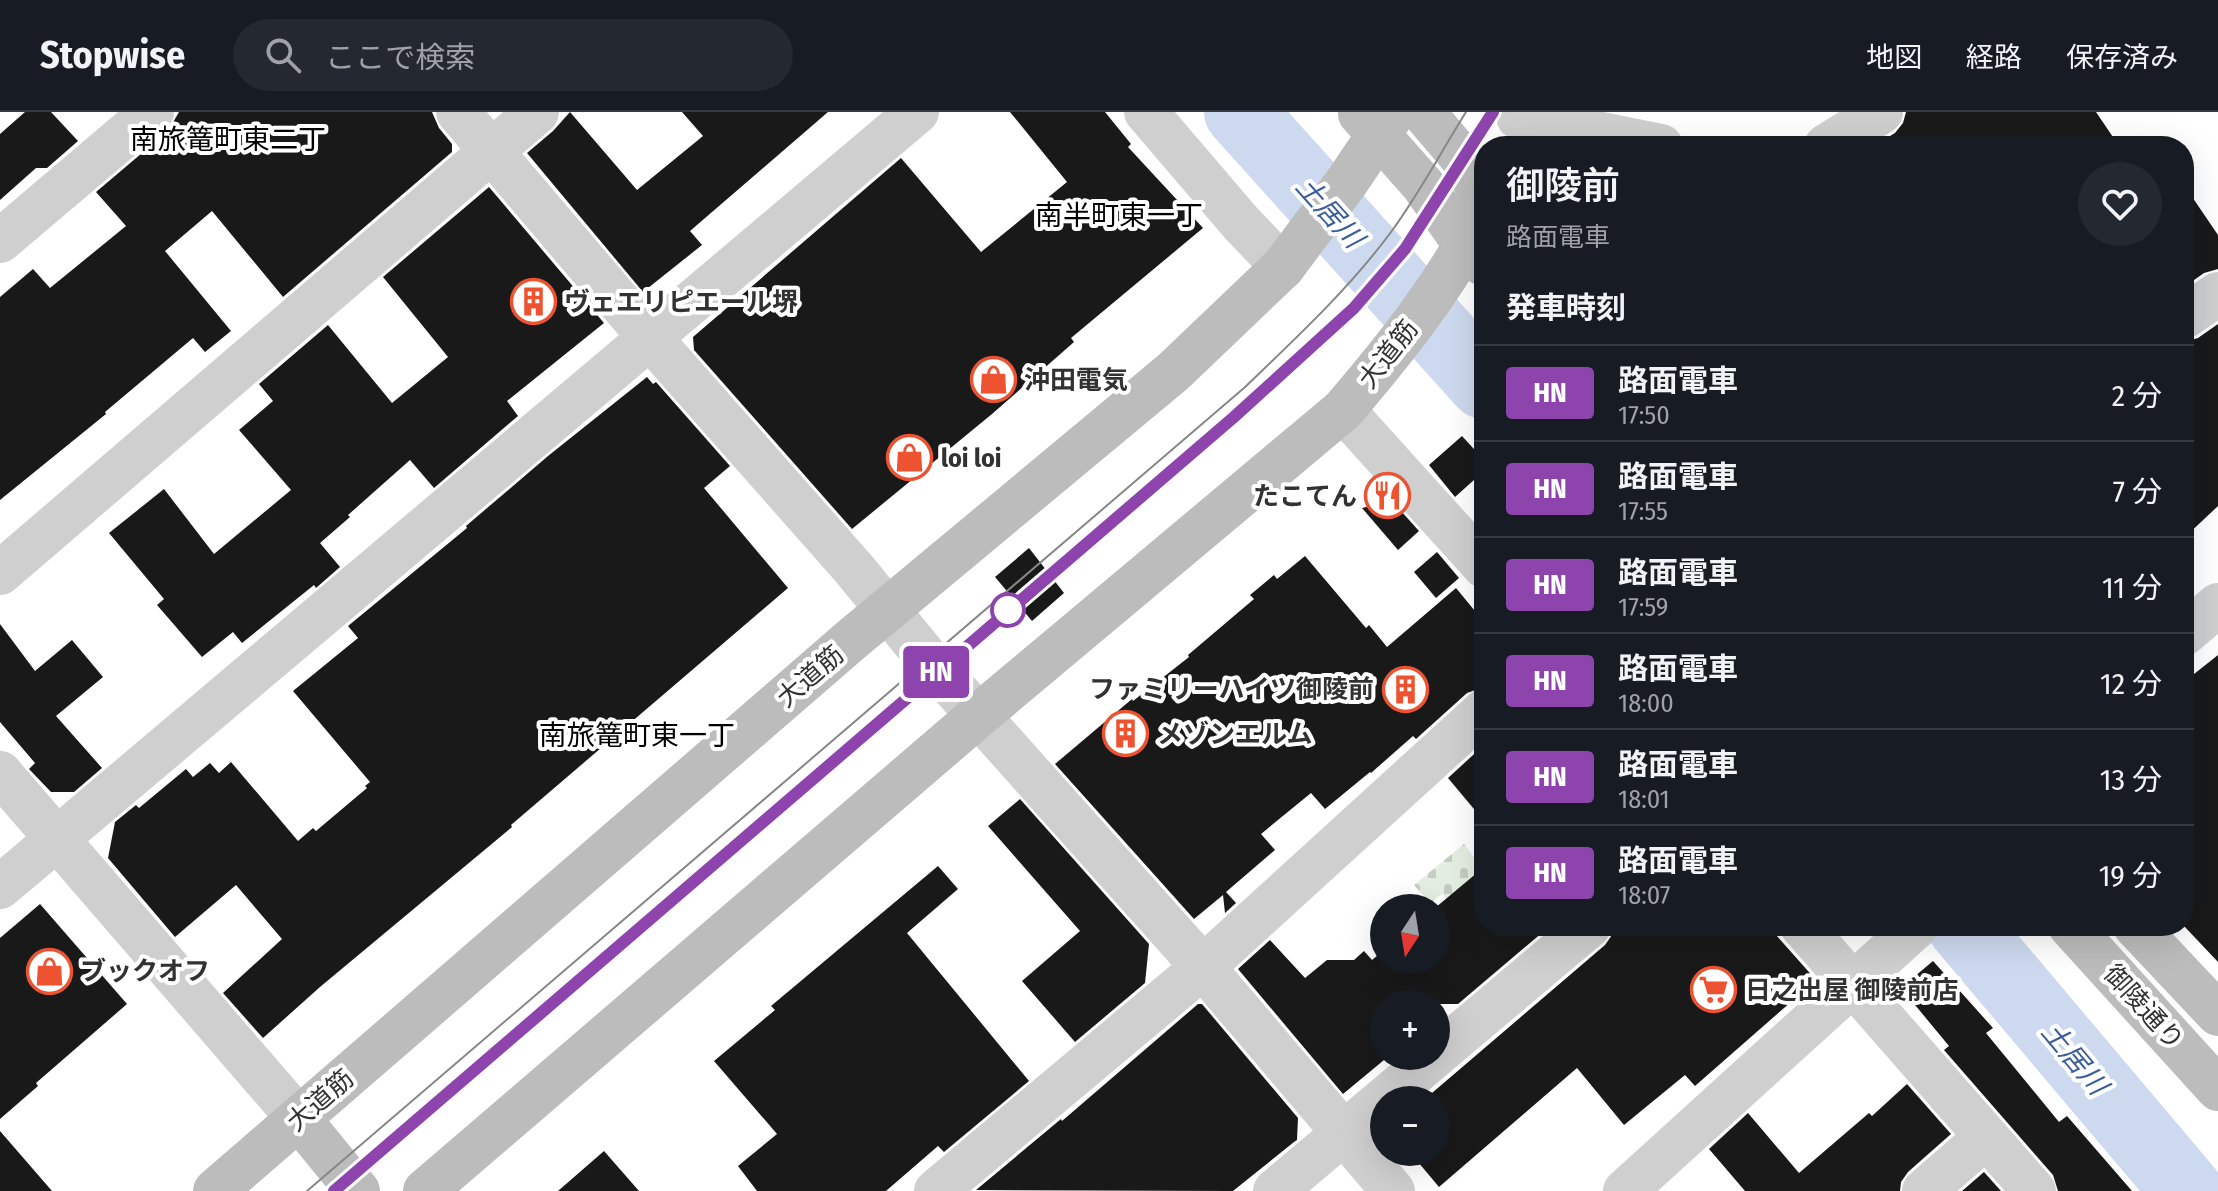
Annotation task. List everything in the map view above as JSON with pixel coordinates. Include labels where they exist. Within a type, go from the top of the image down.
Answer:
[{"type":"main road","points":[[1423,112],[1463,159],[1474,180]]},
{"type":"main road","name":"大道筋","points":[[215,1191],[886,611],[1173,372],[1290,257],[1346,183],[1377,120]]},
{"type":"main road","points":[[1377,120],[1423,185],[1474,236]]},
{"type":"main road","name":"大道筋","points":[[425,1191],[978,716],[1343,410],[1393,352],[1439,285],[1474,245]]},
{"type":"main road","name":"御陵通り","points":[[2079,936],[2218,1089]]},
{"type":"main road","name":"御陵通り","points":[[2144,936],[2218,1014]]},
{"type":"main road","points":[[299,1119],[358,1191]]},
{"type":"street","points":[[0,241],[152,112]]},
{"type":"street","points":[[458,112],[651,339],[854,569],[886,611],[1203,967],[1393,1191]]},
{"type":"street","points":[[0,573],[537,112]]},
{"type":"street","points":[[0,887],[917,112]]},
{"type":"street","points":[[1146,112],[1241,223],[1290,257]]},
{"type":"street","points":[[1842,136],[1881,112]]},
{"type":"street","points":[[1516,125],[1592,136]]},
{"type":"street","points":[[2194,310],[2218,294]]},
{"type":"street","points":[[1343,410],[1474,555]]},
{"type":"street","points":[[936,1191],[1203,967],[1474,720]]},
{"type":"street","points":[[0,773],[299,1119]]},
{"type":"street","points":[[1450,1044],[1577,936]]},
{"type":"street","points":[[1810,936],[2034,1191]]},
{"type":"street","points":[[1625,1191],[1906,936]]},
{"type":"street","points":[[1275,1191],[1419,1070]]},
{"type":"street","points":[[1924,1191],[1986,1137]]},
{"type":"green space","points":[[1464,844],[1474,857],[1474,894],[1455,910],[1450,904],[1450,894],[1422,894],[1414,885]]},
{"type":"building","points":[[25,112],[51,112],[78,141],[47,168],[36,168],[0,200],[0,134]]},
{"type":"building","points":[[179,112],[432,112],[439,128],[452,144],[452,152],[283,297],[212,211],[165,251],[231,331],[205,352],[193,338],[0,500],[0,297],[33,269],[50,288],[126,226],[96,192],[168,131]]},
{"type":"building","points":[[570,112],[637,190],[703,136],[682,112],[828,112],[690,231],[702,245],[643,292],[527,153]]},
{"type":"building","points":[[1010,112],[1105,112],[1131,144],[1128,147],[1203,228],[1071,338],[1074,342],[992,414],[852,529],[694,350],[693,337],[901,158],[981,252],[1067,182]]},
{"type":"building","points":[[1906,112],[2096,112],[2112,136],[1890,136],[1903,123]]},
{"type":"building","points":[[489,187],[604,323],[507,401],[518,416],[434,488],[410,460],[348,515],[350,517],[320,543],[340,567],[316,588],[314,585],[242,643],[233,632],[202,657],[157,605],[164,599],[109,533],[164,489],[214,554],[291,490],[239,430],[273,401],[259,384],[328,325],[392,403],[448,357],[383,277]]},
{"type":"building","points":[[2194,200],[2218,235],[2218,269],[2194,280]]},
{"type":"building","points":[[2218,324],[2218,506],[2194,529],[2194,339]]},
{"type":"building","points":[[647,377],[653,384],[656,382],[730,466],[704,488],[788,588],[263,1038],[223,993],[282,939],[236,885],[175,937],[108,858],[115,822],[136,805],[139,808],[186,769],[193,777],[210,763],[219,773],[231,762],[298,841],[313,828],[316,831],[367,788],[365,786],[370,782],[293,691],[358,638],[348,626],[467,528],[548,456]]},
{"type":"building","points":[[1462,436],[1474,449],[1474,480],[1455,497],[1429,465]]},
{"type":"building","points":[[1392,501],[1419,531],[1398,550],[1362,508]]},
{"type":"building","points":[[1029,548],[1064,593],[1032,621],[995,577]]},
{"type":"building","points":[[1437,552],[1459,578],[1436,598],[1414,572]]},
{"type":"building","points":[[1305,556],[1366,628],[1369,625],[1387,647],[1456,588],[1474,610],[1474,691],[1467,693],[1416,739],[1413,736],[1325,809],[1311,793],[1261,834],[1275,850],[1226,892],[1236,903],[1225,913],[1223,895],[1194,919],[1055,764],[1132,699],[1189,657],[1254,599],[1250,595],[1274,575],[1277,579]]},
{"type":"building","points":[[0,624],[35,671],[72,640],[103,677],[56,716],[102,768],[74,792],[51,792],[29,769],[35,763],[0,722]]},
{"type":"building","points":[[2218,655],[2218,962],[2193,936],[2194,674]]},
{"type":"building","points":[[1474,754],[1474,809],[1448,778]]},
{"type":"building","points":[[1020,799],[1149,944],[1145,983],[1075,1042],[1022,981],[1080,931],[988,826]]},
{"type":"building","points":[[938,866],[958,889],[907,933],[1029,1081],[944,1152],[938,1146],[886,1191],[757,1191],[738,1166],[777,1134],[714,1061],[775,1010],[771,1006]]},
{"type":"building","points":[[1474,875],[1474,936],[1538,936],[1458,1004],[1450,1004],[1450,990],[1370,990],[1372,1070],[1343,1094],[1238,969],[1270,940],[1305,978],[1327,960],[1354,960],[1364,951],[1370,958],[1370,974],[1450,974],[1450,895]]},
{"type":"building","name":"ブックオフ","points":[[40,904],[127,1004],[36,1083],[38,1086],[0,1119],[0,938]]},
{"type":"building","points":[[1611,936],[1777,936],[1816,980],[1695,1086],[1685,1075],[1624,1125],[1577,1068],[1439,1187],[1421,1166],[1450,1166],[1450,1086],[1440,1086],[1605,945]]},
{"type":"building","points":[[1933,961],[1993,1028],[1986,1033],[2059,1122],[2067,1116],[2132,1191],[2058,1191],[2053,1175],[1944,1050],[1949,1046],[1901,988]]},
{"type":"building","points":[[1198,1004],[1202,1004],[1298,1118],[1297,1140],[1233,1191],[976,1190],[1062,1121]]},
{"type":"building","points":[[1907,1084],[1951,1134],[1908,1172],[1901,1182],[1900,1191],[1745,1191],[1709,1149],[1748,1113],[1799,1173],[1869,1113],[1872,1116]]},
{"type":"building","points":[[0,1131],[52,1191],[0,1191]]},
{"type":"building","points":[[604,1151],[639,1191],[558,1191]]},
{"type":"building","points":[[1984,1172],[2001,1191],[1962,1191]]},
{"type":"waterway","name":"土居川","points":[[1240,112],[1474,372]]},
{"type":"waterway","name":"土居川","points":[[1971,936],[2187,1191]]},
{"type":"tram line","points":[[307,1191],[1244,388],[1321,313],[1375,253],[1411,203],[1466,112]]},
{"type":"tram line","points":[[1478,136],[1493,112]]},
{"type":"tram line","name":"HN","points":[[1478,136],[1493,112]]},
{"type":"tram line","points":[[334,1191],[1234,417],[1354,308],[1405,249],[1474,142]]},
{"type":"tram line","name":"HN","points":[[334,1191],[1234,417],[1354,308],[1405,249],[1474,142]]},
{"type":"place","name":"ヴェエリピエール堺","points":[[533,302]]},
{"type":"place","name":"沖田電気","points":[[993,380]]},
{"type":"place","name":"loi loi","points":[[910,458]]},
{"type":"place","name":"たこてん","points":[[1388,496]]},
{"type":"place","name":"ファミリーハイツ御陵前","points":[[1405,689]]},
{"type":"place","name":"メゾンエルム","points":[[1126,734]]},
{"type":"place","name":"ブックオフ","points":[[49,971]]},
{"type":"place","name":"日之出屋 御陵前店","points":[[1714,990]]},
{"type":"district","name":"南旅篭町東二丁","points":[[228,139]]},
{"type":"district","name":"南半町東一丁","points":[[1119,215]]},
{"type":"district","name":"南旅篭町東一丁","points":[[637,735]]}]
